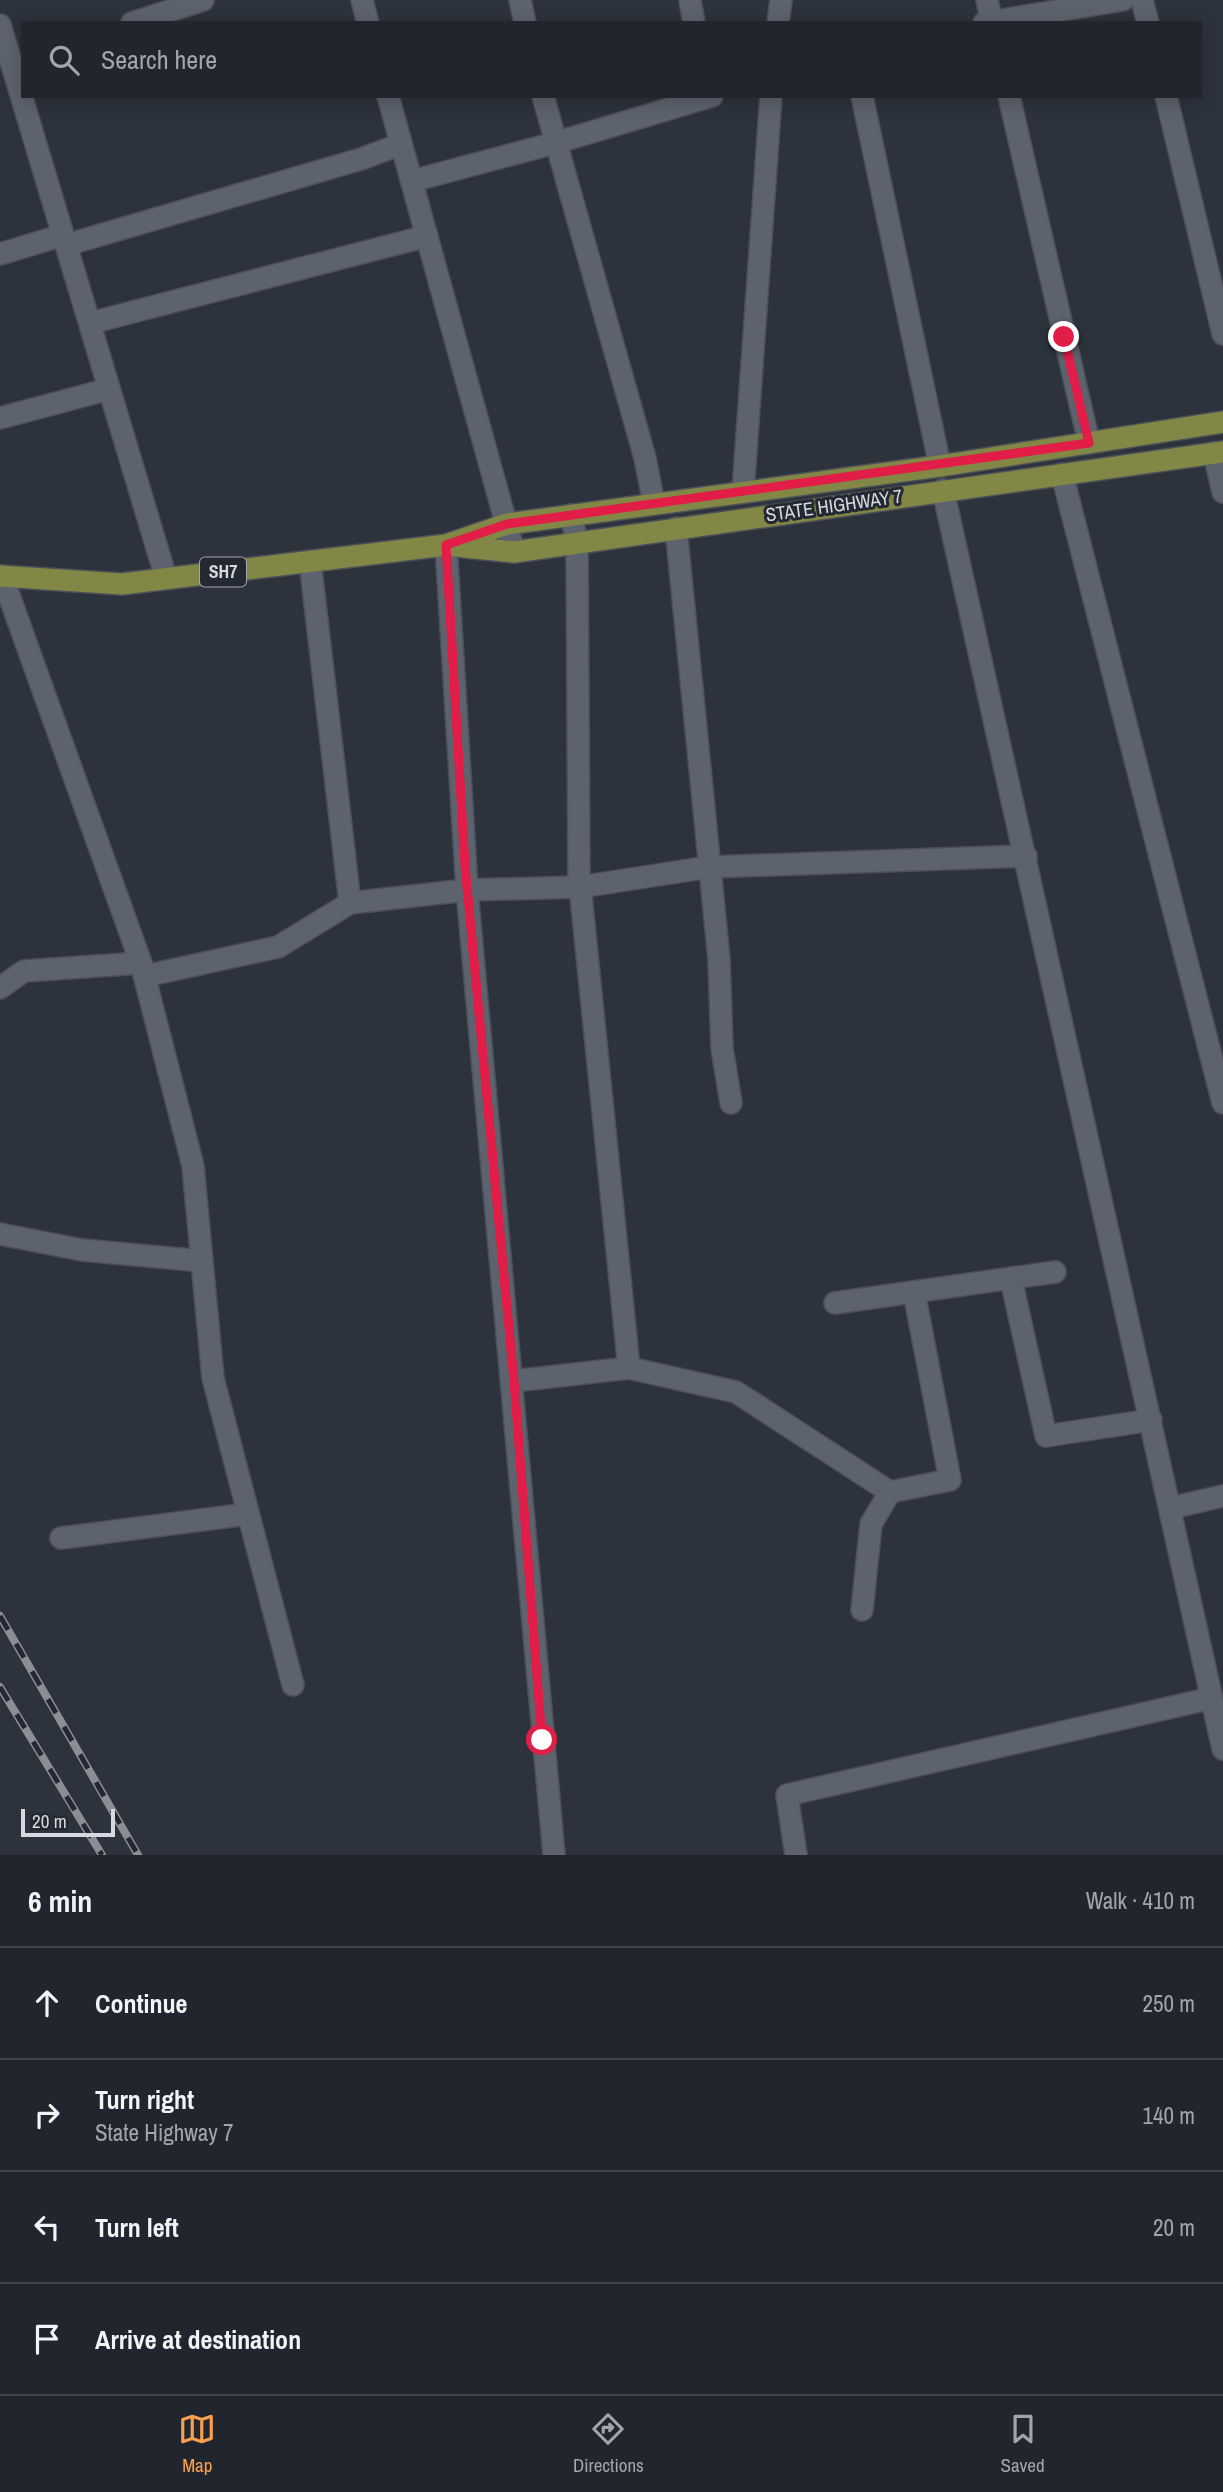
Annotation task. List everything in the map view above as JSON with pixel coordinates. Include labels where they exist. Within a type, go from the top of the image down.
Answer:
[{"type":"main road","name":"STATE HIGHWAY 7","points":[[1,576],[122,583],[446,545],[507,524],[940,466],[1223,422]]},
{"type":"main road","name":"STATE HIGHWAY 7","points":[[446,545],[514,552],[1219,453]]},
{"type":"street","points":[[138,21],[203,0]]},
{"type":"street","points":[[362,0],[367,21]]},
{"type":"street","points":[[520,0],[525,21]]},
{"type":"street","points":[[690,0],[694,21]]},
{"type":"street","points":[[778,21],[781,0]]},
{"type":"street","points":[[989,17],[1123,0]]},
{"type":"street","points":[[1142,0],[1147,21]]},
{"type":"street","points":[[0,25],[17,59],[10,93],[64,240],[166,578]]},
{"type":"street","points":[[389,98],[514,552]]},
{"type":"street","points":[[544,98],[645,458],[654,504]]},
{"type":"street","points":[[412,181],[555,143],[705,98]]},
{"type":"street","points":[[743,492],[771,98]]},
{"type":"street","points":[[862,98],[940,466]]},
{"type":"street","points":[[1009,98],[1089,443]]},
{"type":"street","points":[[1166,98],[1223,334]]},
{"type":"street","points":[[0,254],[64,240],[360,159],[401,144]]},
{"type":"street","points":[[90,323],[427,236]]},
{"type":"street","points":[[0,418],[109,389]]},
{"type":"street","points":[[1219,453],[1223,492]]},
{"type":"street","points":[[1062,474],[1223,1103]]},
{"type":"street","points":[[943,490],[1223,1749]]},
{"type":"street","points":[[571,515],[577,542],[580,887],[629,1368]]},
{"type":"street","points":[[676,528],[719,960],[722,1048],[731,1103]]},
{"type":"street","points":[[446,545],[467,890],[514,1381],[554,1855]]},
{"type":"street","points":[[310,561],[350,903]]},
{"type":"street","points":[[1,576],[143,969],[193,1166],[213,1378],[293,1685]]},
{"type":"street","points":[[0,988],[24,971],[143,969],[278,947],[350,903],[467,890],[580,887],[709,867],[1026,856]]},
{"type":"street","points":[[0,1234],[82,1250],[202,1261]]},
{"type":"street","points":[[835,1303],[1055,1272]]},
{"type":"street","points":[[1011,1279],[1046,1436],[1151,1420]]},
{"type":"street","points":[[514,1381],[629,1368],[736,1392],[890,1492],[950,1480],[914,1292]]},
{"type":"street","points":[[862,1610],[871,1524],[890,1492]]},
{"type":"street","points":[[1170,1508],[1223,1496]]},
{"type":"street","points":[[61,1538],[248,1514]]},
{"type":"street","points":[[796,1855],[787,1795],[1212,1698]]},
{"type":"railway","points":[[0,1616],[138,1855]]},
{"type":"railway","points":[[0,1687],[102,1855]]},
{"type":"route","points":[[542,1740],[514,1381],[465,866],[446,545],[507,524],[940,466],[1089,443],[1064,337]]}]
